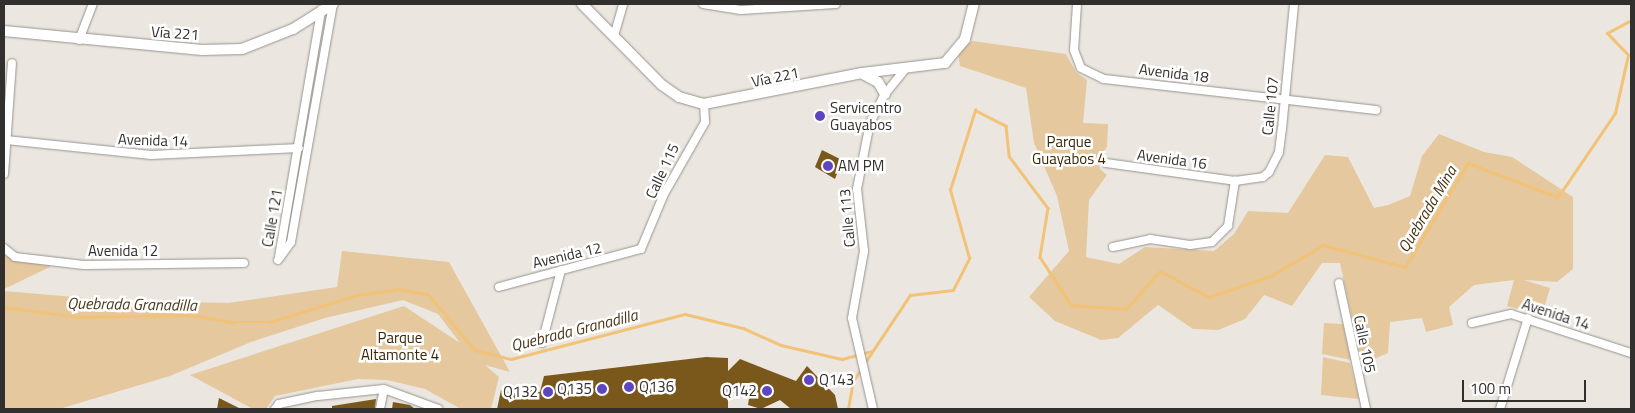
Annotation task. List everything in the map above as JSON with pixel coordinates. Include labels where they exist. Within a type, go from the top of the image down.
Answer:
[{"type":"main road","name":"Vía 221","points":[[4,31],[79,40],[202,50],[242,49],[276,37],[333,4]]},
{"type":"main road","name":"Vía 221","points":[[582,4],[662,85],[679,98],[704,104],[862,74],[945,63],[965,39],[974,4]]},
{"type":"main road","points":[[862,74],[878,82],[885,94]]},
{"type":"street","points":[[79,40],[93,4]]},
{"type":"street","name":"Calle 121","points":[[321,10],[278,260],[291,242],[333,4]]},
{"type":"street","points":[[614,36],[623,4]]},
{"type":"street","points":[[703,4],[741,10],[836,4]]},
{"type":"street","name":"Avenida 18","points":[[1077,4],[1074,50],[1081,68],[1104,79],[1376,110]]},
{"type":"street","name":"Calle 107","points":[[1235,181],[1263,177],[1269,172],[1279,152],[1286,101],[1294,4]]},
{"type":"street","points":[[4,174],[12,63]]},
{"type":"street","name":"Calle 113","points":[[873,409],[857,346],[852,309],[864,251],[857,190],[870,123],[885,94],[905,69]]},
{"type":"street","name":"Calle 115","points":[[641,249],[664,194],[705,122],[704,104]]},
{"type":"street","name":"Avenida 14","points":[[6,140],[151,155],[298,148]]},
{"type":"street","name":"Avenida 16","points":[[1106,163],[1235,181]]},
{"type":"street","points":[[1113,247],[1150,239],[1190,245],[1212,242],[1228,226],[1235,181]]},
{"type":"street","name":"Avenida 12","points":[[5,249],[15,257],[84,265],[244,264]]},
{"type":"street","name":"Avenida 12","points":[[499,287],[641,249]]},
{"type":"street","points":[[542,343],[560,270]]},
{"type":"street","name":"Calle 105","points":[[1339,283],[1366,409]]},
{"type":"street","name":"Avenida 14","points":[[1472,323],[1493,316],[1528,318],[1631,353]]},
{"type":"street","points":[[1500,409],[1528,318]]},
{"type":"street","points":[[277,407],[361,389],[384,388],[438,409]]},
{"type":"street","points":[[380,409],[384,388]]},
{"type":"green space","name":"Parque Guayabos 4","points":[[972,41],[1066,54],[1076,72],[1087,80],[1083,123],[1108,124],[1107,147],[1099,158],[1100,169],[1107,175],[1089,200],[1086,257],[1119,264],[1145,247],[1214,251],[1234,234],[1248,211],[1288,213],[1325,155],[1348,157],[1374,208],[1388,205],[1410,196],[1422,156],[1439,134],[1484,152],[1512,157],[1573,197],[1573,269],[1557,282],[1524,280],[1550,288],[1542,315],[1507,306],[1514,280],[1474,285],[1449,307],[1453,325],[1426,332],[1422,318],[1390,322],[1388,353],[1362,364],[1340,263],[1322,263],[1292,306],[1264,295],[1245,319],[1218,330],[1193,329],[1158,305],[1118,338],[1101,340],[1055,321],[1029,297],[1069,251],[1057,196],[1034,143],[1026,88],[960,66],[958,53]]},
{"type":"green space","name":"Parque Altamonte 4","points":[[342,251],[449,262],[510,372],[485,365],[499,377],[491,409],[461,409],[425,389],[387,380],[358,379],[275,396],[266,409],[253,409],[190,375],[404,306],[460,343],[438,314],[403,300],[325,318],[251,342],[170,376],[59,409],[4,409],[4,291],[110,300],[228,303],[337,287]]},
{"type":"green space","points":[[4,256],[50,264],[50,267],[4,289]]},
{"type":"green space","points":[[1324,323],[1343,324],[1351,360],[1322,354]]},
{"type":"green space","points":[[1323,357],[1350,363],[1359,399],[1321,395]]},
{"type":"building","name":"AM PM","points":[[822,150],[842,160],[835,179],[815,167]]},
{"type":"building","points":[[706,357],[728,358],[728,371],[740,359],[796,381],[807,366],[835,395],[838,409],[791,409],[780,400],[761,409],[748,405],[749,398],[728,391],[728,408],[497,409],[501,390],[520,394],[521,388],[540,392],[544,376]]},
{"type":"building","points":[[219,398],[241,409],[217,409]]},
{"type":"building","points":[[376,399],[375,409],[332,409],[332,406]]},
{"type":"building","points":[[393,402],[410,405],[415,409],[392,409]]},
{"type":"waterway","name":"Quebrada Mina","points":[[864,364],[910,295],[953,290],[969,258],[950,190],[975,110],[1006,126],[1009,156],[1048,208],[1040,257],[1071,305],[1126,309],[1160,271],[1209,297],[1271,276],[1323,245],[1405,267],[1468,163],[1558,197],[1615,113],[1628,55],[1607,33],[1631,20]]},
{"type":"waterway","name":"Quebrada Granadilla","points":[[4,307],[78,317],[192,315],[233,322],[270,322],[357,295],[399,289],[428,294],[475,350],[511,359],[685,314],[743,328],[781,345],[842,359],[872,351]]},
{"type":"waterway","name":"Quebrada Mina","points":[[848,409],[853,381],[861,369]]},
{"type":"place","name":"Servicentro Guayabos","points":[[820,116]]},
{"type":"place","name":"AM PM","points":[[828,166]]},
{"type":"place","name":"Q143","points":[[809,380]]},
{"type":"place","name":"Q136","points":[[629,387]]},
{"type":"place","name":"Q135","points":[[602,389]]},
{"type":"place","name":"Q142","points":[[767,391]]},
{"type":"place","name":"Q132","points":[[548,392]]}]
